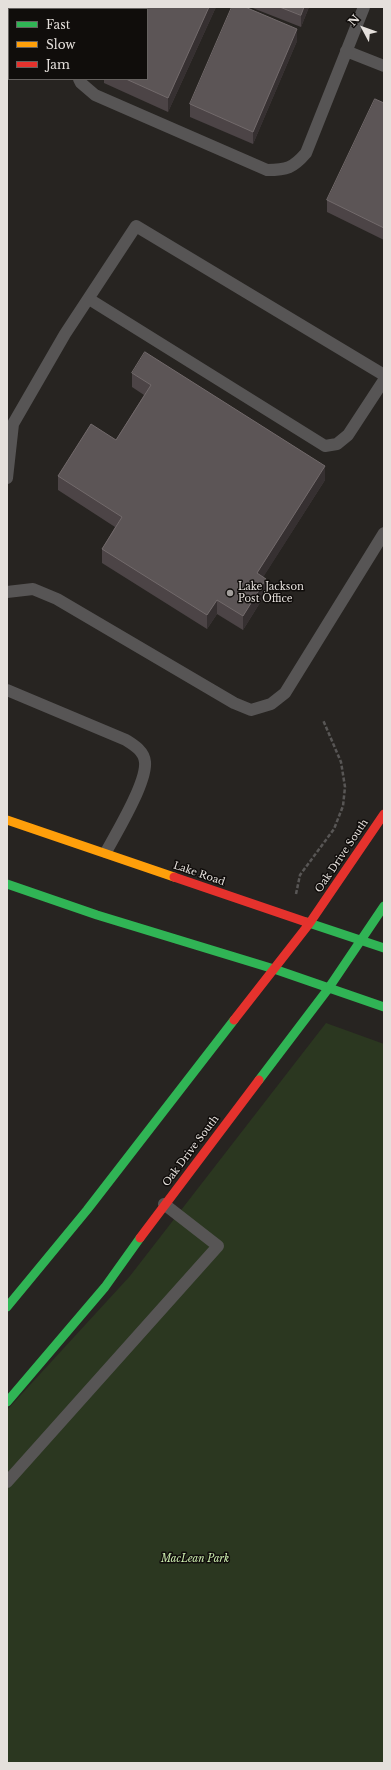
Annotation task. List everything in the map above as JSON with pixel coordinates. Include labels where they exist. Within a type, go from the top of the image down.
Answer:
[{"type":"street","name":"Oak Drive South","points":[[7,1307],[92,1203],[274,970],[309,924],[384,814]]},
{"type":"street","name":"Lake Road","points":[[7,820],[106,852],[309,924],[384,948]]},
{"type":"street","points":[[7,884],[97,915],[274,970],[384,1007]]},
{"type":"street","name":"Oak Drive South","points":[[7,1402],[105,1287],[164,1204],[328,989],[362,941],[384,906]]},
{"type":"lane","points":[[80,80],[95,95],[267,170],[283,170],[296,165],[306,153],[364,7]]},
{"type":"lane","points":[[346,51],[384,66]]},
{"type":"lane","points":[[7,478],[13,424],[65,334],[136,226],[384,375]]},
{"type":"lane","points":[[89,299],[325,446],[337,444],[348,435],[384,380]]},
{"type":"lane","points":[[7,592],[33,589],[57,599],[234,703],[251,710],[271,704],[285,692],[384,533]]},
{"type":"lane","points":[[7,690],[126,740],[138,748],[145,761],[140,785],[106,852]]},
{"type":"lane","points":[[7,1482],[218,1246],[164,1204]]},
{"type":"path","points":[[295,899],[300,875],[334,829],[343,806],[345,787],[341,762],[323,720]]},
{"type":"green space","name":"MacLean Park","points":[[326,1023],[384,1044],[384,1763],[7,1763],[7,1410],[130,1276]]},
{"type":"building","points":[[209,7],[168,98],[128,80],[148,80],[148,8],[132,8]]},
{"type":"building","points":[[232,7],[245,7],[297,29],[253,132],[190,104]]},
{"type":"building","points":[[280,7],[304,7],[301,15]]},
{"type":"building","points":[[375,99],[384,103],[384,228],[327,200]]},
{"type":"building","points":[[145,352],[325,466],[257,573],[266,579],[243,616],[217,600],[207,615],[102,549],[122,517],[58,476],[91,424],[116,440],[151,385],[132,373]]},
{"type":"traffic: fast","points":[[7,884],[97,915],[274,969],[384,1007]]},
{"type":"traffic: fast","points":[[259,1080],[328,989],[384,906]]},
{"type":"traffic: fast","points":[[306,922],[384,948]]},
{"type":"traffic: fast","points":[[7,1307],[87,1210],[234,1020]]},
{"type":"traffic: fast","points":[[7,1402],[105,1287],[140,1238]]},
{"type":"traffic: slow","points":[[7,820],[174,877]]},
{"type":"traffic: jam","points":[[234,1020],[309,924],[384,814]]},
{"type":"traffic: jam","points":[[174,877],[306,922]]},
{"type":"traffic: jam","points":[[140,1238],[259,1080]]},
{"type":"place","name":"Lake Jackson Post Office","points":[[230,593]]}]
